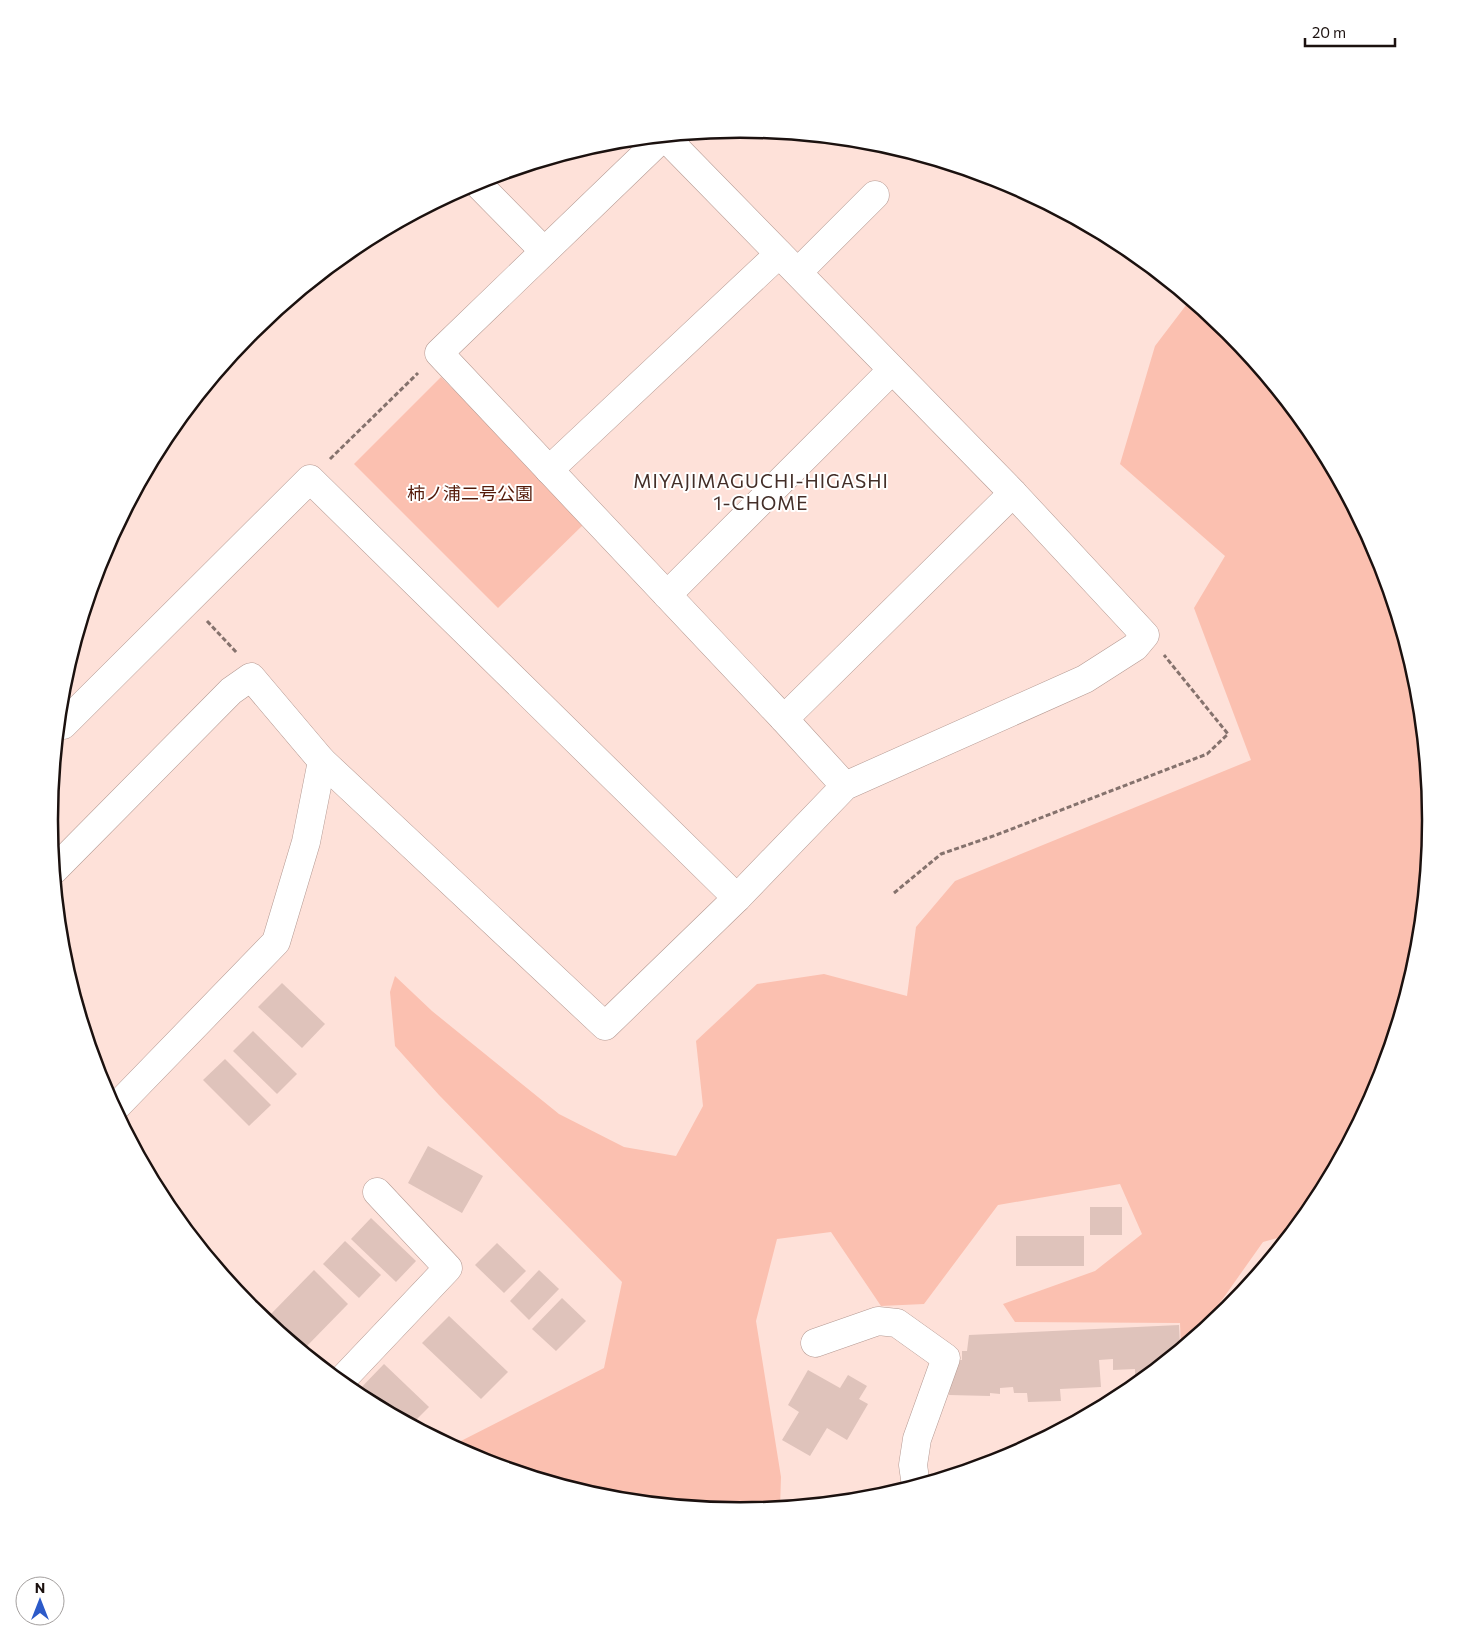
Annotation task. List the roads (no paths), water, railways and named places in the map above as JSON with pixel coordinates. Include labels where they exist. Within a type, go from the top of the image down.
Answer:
[{"type":"street","points":[[59,865],[231,691],[251,677],[322,761],[605,1026],[737,898],[844,786],[1085,679],[1135,647],[1145,635],[1013,493],[669,142]]},
{"type":"street","points":[[657,143],[544,250],[439,353],[784,719],[844,786]]},
{"type":"street","points":[[483,189],[544,250]]},
{"type":"street","points":[[548,470],[788,263],[875,196]]},
{"type":"street","points":[[667,595],[892,370]]},
{"type":"street","points":[[64,724],[310,479],[737,898]]},
{"type":"street","points":[[784,719],[1013,493]]},
{"type":"street","points":[[119,1104],[276,942],[306,842],[322,761]]},
{"type":"street","points":[[345,1377],[448,1268],[377,1192]]},
{"type":"street","points":[[815,1343],[878,1321],[897,1323],[946,1358],[917,1439],[913,1465],[915,1480]]},
{"type":"district","name":"MIYAJIMAGUCHI-HIGASHI 1-CHOME","points":[[761,491]]},
{"type":"park label","name":"柿ノ浦二号公園","points":[[470,493]]}]
